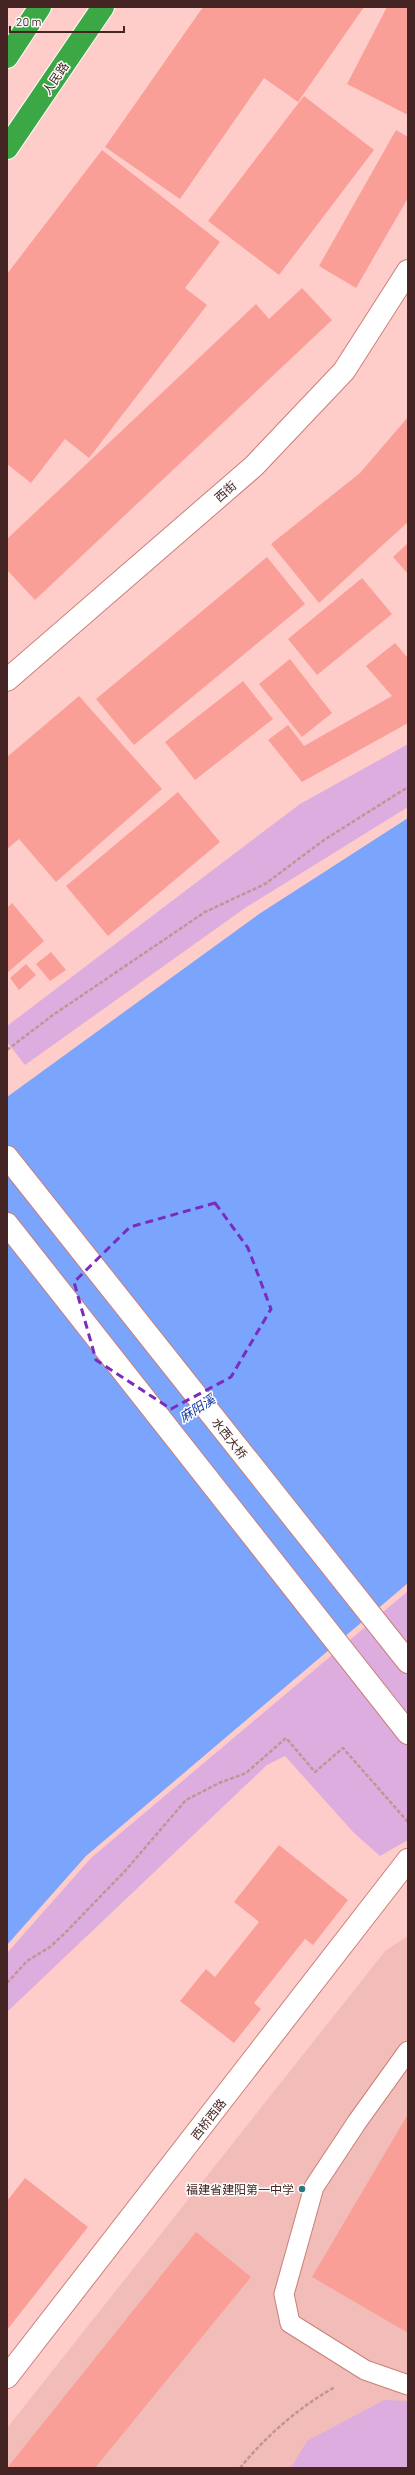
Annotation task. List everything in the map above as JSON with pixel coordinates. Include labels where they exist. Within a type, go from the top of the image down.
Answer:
[{"type":"highway","points":[[7,57],[40,7]]},
{"type":"highway","name":"人民路","points":[[7,148],[103,7]]},
{"type":"main road","name":"西街","points":[[7,680],[254,466],[344,371],[408,271]]},
{"type":"main road","name":"水西大桥","points":[[7,1156],[408,1662]]},
{"type":"main road","points":[[7,1224],[408,1733]]},
{"type":"main road","name":"西桥西路","points":[[7,2377],[408,1860]]},
{"type":"lane","points":[[408,2051],[357,2122],[314,2187],[284,2294],[290,2323],[365,2370],[408,2385]]},
{"type":"path","points":[[7,1050],[53,1015],[205,912],[265,884],[324,840],[408,786]]},
{"type":"path","points":[[7,1983],[27,1961],[50,1947],[125,1871],[186,1800],[219,1783],[246,1773],[286,1738],[315,1772],[343,1748],[408,1822]]},
{"type":"path","points":[[240,2468],[252,2453],[308,2401],[365,2370]]},
{"type":"highlighted area","points":[[215,1203],[248,1248],[271,1309],[231,1377],[171,1409],[96,1360],[74,1282],[130,1227]]},
{"type":"shaded area","points":[[408,744],[408,807],[245,908],[25,1065],[7,1042],[7,1026],[300,804]]},
{"type":"shaded area","points":[[408,1591],[408,1840],[380,1856],[354,1833],[285,1756],[267,1765],[7,2012],[7,1953],[91,1858]]},
{"type":"shaded area","name":"福建省建阳第一中学","points":[[408,1936],[408,2468],[7,2468],[7,2428],[386,1950]]},
{"type":"shaded area","points":[[384,2400],[408,2401],[408,2468],[291,2468],[307,2441]]},
{"type":"water","name":"麻阳溪","points":[[408,818],[408,1583],[86,1856],[7,1945],[7,1097],[259,914]]},
{"type":"building","points":[[203,7],[364,7],[298,102],[264,78],[180,199],[105,147]]},
{"type":"building","points":[[387,7],[408,7],[408,115],[347,84]]},
{"type":"building","points":[[304,96],[374,150],[279,275],[208,221]]},
{"type":"building","points":[[396,130],[408,137],[408,198],[356,288],[319,266]]},
{"type":"building","points":[[102,150],[220,242],[185,288],[207,305],[89,458],[65,439],[31,483],[7,464],[7,274]]},
{"type":"building","points":[[302,288],[332,320],[35,600],[7,570],[7,539],[256,304],[269,319]]},
{"type":"building","points":[[408,417],[408,522],[319,603],[271,544],[360,473]]},
{"type":"building","points":[[408,543],[408,574],[393,557]]},
{"type":"building","points":[[267,557],[305,604],[134,745],[96,699]]},
{"type":"building","points":[[362,578],[392,614],[317,675],[288,639]]},
{"type":"building","points":[[395,643],[408,658],[408,723],[302,782],[268,740],[288,725],[304,746],[392,696],[366,666]]},
{"type":"building","points":[[290,659],[332,713],[302,737],[259,684]]},
{"type":"building","points":[[243,681],[273,719],[195,780],[165,742]]},
{"type":"building","points":[[79,696],[162,789],[56,882],[19,839],[7,849],[7,757]]},
{"type":"building","points":[[178,792],[220,842],[108,936],[66,886]]},
{"type":"building","points":[[12,903],[44,941],[7,973],[7,908]]},
{"type":"building","points":[[51,952],[66,970],[50,981],[36,964]]},
{"type":"building","points":[[26,964],[36,975],[19,990],[10,978]]},
{"type":"building","points":[[279,1845],[348,1900],[313,1945],[305,1939],[254,2003],[261,2009],[234,2043],[180,2001],[206,1969],[215,1977],[259,1922],[234,1902]]},
{"type":"building","points":[[408,2114],[408,2333],[312,2277]]},
{"type":"building","points":[[25,2178],[88,2227],[7,2330],[7,2201]]},
{"type":"building","points":[[196,2232],[251,2277],[95,2468],[7,2468]]},
{"type":"place","name":"福建省建阳第一中学","points":[[302,2189]]}]
